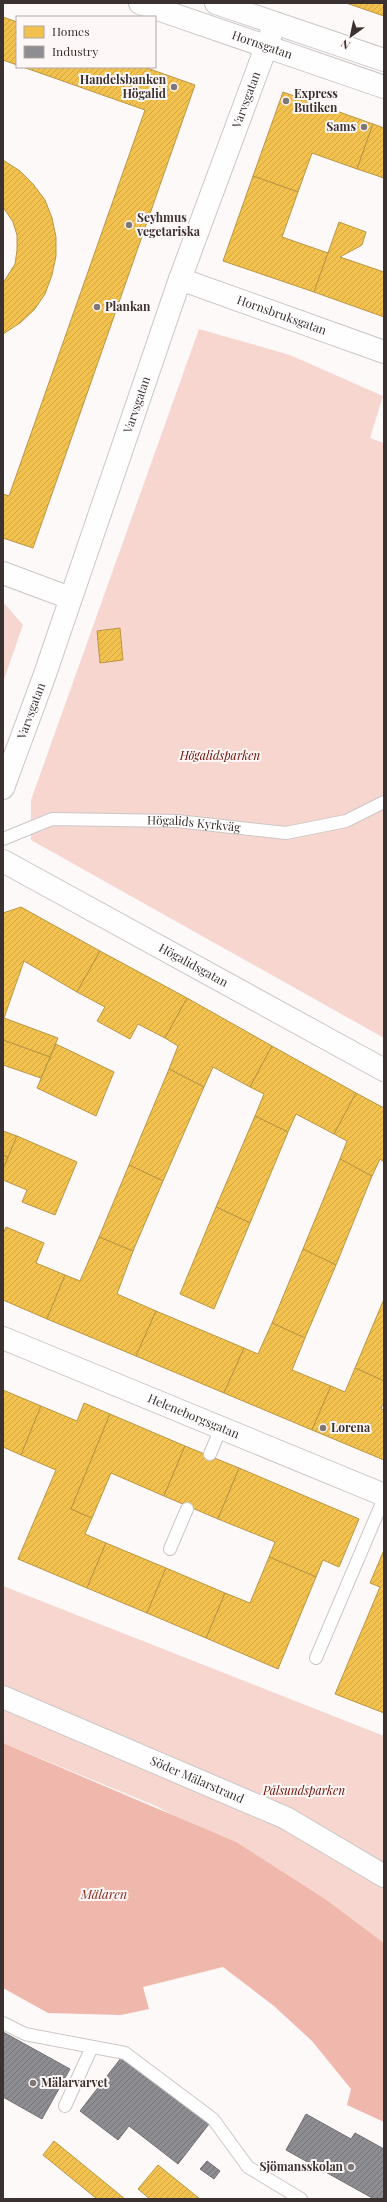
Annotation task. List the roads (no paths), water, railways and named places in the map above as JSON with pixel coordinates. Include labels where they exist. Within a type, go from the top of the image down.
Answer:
[{"type":"street","name":"Hornsgatan","points":[[140,3],[384,87]]},
{"type":"street","name":"Hornsgatan","points":[[216,3],[384,60]]},
{"type":"street","name":"Varvsgatan","points":[[3,788],[44,677],[180,279],[275,23]]},
{"type":"street","name":"Hornsbruksgatan","points":[[180,279],[384,352]]},
{"type":"street","points":[[3,573],[70,598]]},
{"type":"street","name":"Högalidsgatan","points":[[3,861],[384,1070]]},
{"type":"street","name":"Heleneborgsgatan","points":[[3,1338],[384,1495]]},
{"type":"street","name":"Söder Mälarstrand","points":[[3,1697],[286,1818],[384,1876]]},
{"type":"lane","name":"Högalids Kyrkväg","points":[[3,839],[52,819],[177,821],[286,833],[346,820],[384,802]]},
{"type":"lane","points":[[210,1454],[221,1428]]},
{"type":"lane","points":[[316,1658],[384,1498]]},
{"type":"lane","points":[[170,1549],[187,1509]]},
{"type":"lane","points":[[3,2023],[24,2034],[125,2053],[213,2119],[248,2167],[301,2199]]},
{"type":"lane","points":[[65,2106],[92,2047]]},
{"type":"water","name":"Mälaren","points":[[3,1743],[236,1842],[328,1901],[384,1943],[384,2122],[347,2105],[351,2089],[312,2041],[274,2006],[223,1967],[143,1987],[149,2009],[121,2015],[48,2013],[3,1988]]},
{"type":"place","name":"Handelsbanken Högalid","points":[[174,87]]},
{"type":"place","name":"Express Butiken","points":[[286,101]]},
{"type":"place","name":"Sams","points":[[364,127]]},
{"type":"place","name":"Seyhmus vegetariska","points":[[129,225]]},
{"type":"place","name":"Plankan","points":[[97,307]]},
{"type":"place","name":"Lorena","points":[[323,1428]]},
{"type":"place","name":"Mälarvarvet","points":[[33,2083]]},
{"type":"place","name":"Sjömansskolan","points":[[351,2167]]},
{"type":"park label","name":"Högalidsparken","points":[[220,756]]},
{"type":"park label","name":"Pålsundsparken","points":[[304,1791]]}]
